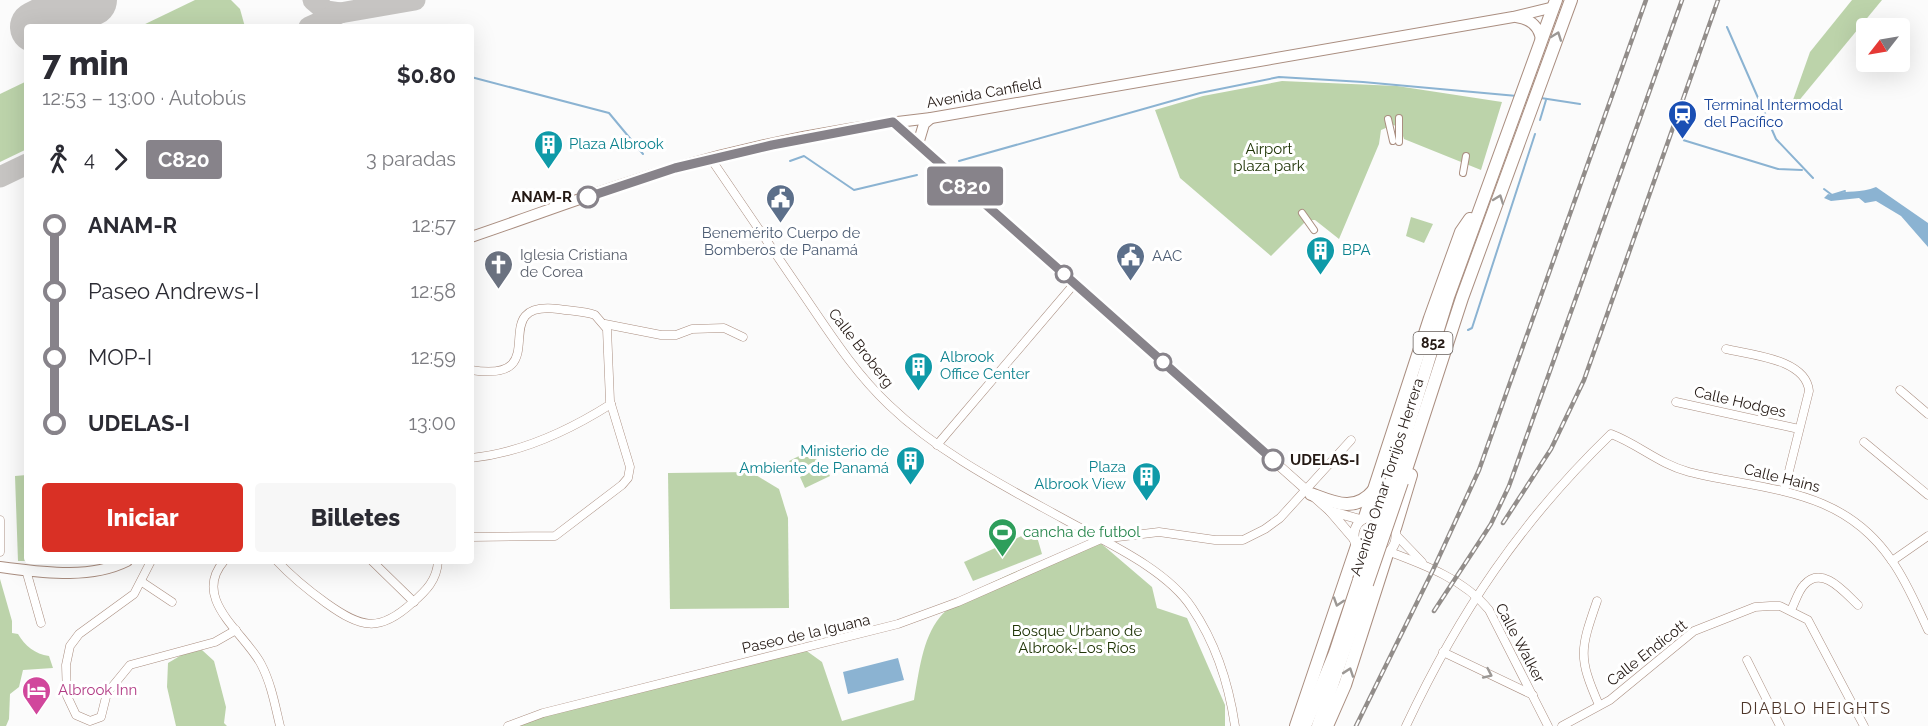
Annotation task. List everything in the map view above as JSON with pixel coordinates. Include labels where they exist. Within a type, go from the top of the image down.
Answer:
[{"type":"main road","name":"Avenida Omar Torrijos Herrera","points":[[1400,483],[1448,297],[1480,206],[1544,72],[1570,0]]},
{"type":"main road","name":"Avenida Omar Torrijos Herrera","points":[[1318,726],[1479,254],[1521,116],[1531,70],[1555,3]]},
{"type":"main road","name":"Avenida Canfield","points":[[474,236],[665,171],[711,159],[893,122],[931,118],[1513,17],[1555,3]]},
{"type":"main road","points":[[1513,17],[1528,20],[1535,25],[1541,44]]},
{"type":"main road","points":[[918,144],[924,124],[931,118]]},
{"type":"main road","points":[[1364,518],[1461,232],[1480,206]]},
{"type":"main road","points":[[1377,483],[1390,492],[1399,492],[1400,483]]},
{"type":"main road","points":[[1309,492],[1340,505],[1350,505],[1364,500],[1377,483]]},
{"type":"main road","points":[[1396,532],[1400,483]]},
{"type":"main road","points":[[1296,726],[1345,581],[1355,543]]},
{"type":"main road","points":[[1327,726],[1348,677],[1367,585],[1388,553]]},
{"type":"main road","points":[[0,567],[26,570],[99,571],[119,564]]},
{"type":"main road","points":[[1345,581],[1354,574],[1364,574],[1373,582],[1367,585]]},
{"type":"main road","name":"Avenida Omar Torrijos Herrera","points":[[1305,726],[1335,653],[1367,585]]},
{"type":"street","points":[[1388,119],[1396,142],[1399,118]]},
{"type":"street","points":[[893,122],[1330,511],[1367,556],[1381,557],[1388,553],[1396,532],[1382,516],[1364,518],[1330,511]]},
{"type":"street","points":[[1463,173],[1466,156]]},
{"type":"street","name":"Calle Broberg","points":[[711,159],[855,369],[888,404],[937,445],[973,468],[1101,539],[1156,573],[1192,607],[1215,653],[1230,695],[1235,726]]},
{"type":"street","points":[[1302,213],[1314,230]]},
{"type":"street","points":[[937,445],[1075,283]]},
{"type":"street","points":[[474,370],[496,373],[512,365],[516,358],[524,318],[533,309],[591,313],[605,324],[666,336],[692,329],[724,328],[742,337]]},
{"type":"street","points":[[474,537],[555,536],[628,478],[630,467],[611,404],[605,324]]},
{"type":"street","points":[[1726,348],[1792,366],[1804,375],[1809,391],[1784,491]]},
{"type":"street","points":[[1900,390],[1928,414]]},
{"type":"street","name":"Calle Hodges","points":[[1676,402],[1799,429]]},
{"type":"street","points":[[474,458],[494,455],[528,445],[611,404]]},
{"type":"street","name":"Calle Hains","points":[[1476,595],[1505,551],[1538,511],[1573,470],[1611,434],[1651,457],[1688,471],[1816,499],[1840,512],[1861,528],[1892,561],[1928,630]]},
{"type":"street","name":"Paseo de la Iguana","points":[[508,726],[543,713],[898,624],[958,602],[1101,539],[1159,532],[1215,540],[1243,540],[1270,527],[1309,492],[1351,440]]},
{"type":"street","points":[[1864,442],[1928,495]]},
{"type":"street","points":[[1355,543],[1355,530],[1364,518]]},
{"type":"street","points":[[0,520],[0,552]]},
{"type":"street","name":"Calle Walker","points":[[1396,532],[1425,565]]},
{"type":"street","points":[[1892,561],[1928,536]]},
{"type":"street","name":"Calle Walker","points":[[1388,553],[1425,565],[1476,595],[1489,610],[1548,726]]},
{"type":"street","points":[[151,564],[142,582],[129,599],[79,634],[70,646],[66,664],[67,696],[70,708],[79,717],[90,721],[101,717],[107,693],[130,665],[215,642],[236,630]]},
{"type":"street","points":[[222,564],[214,578],[214,598],[220,610],[258,658],[266,675],[279,726]]},
{"type":"street","points":[[280,564],[304,587],[345,617],[360,623],[385,622],[414,602],[431,584],[437,564]]},
{"type":"street","points":[[375,564],[414,602]]},
{"type":"street","points":[[26,570],[41,623]]},
{"type":"street","points":[[1858,605],[1827,578],[1815,578],[1804,584],[1791,610],[1801,615],[1814,628],[1864,726]]},
{"type":"street","points":[[142,582],[172,602]]},
{"type":"street","points":[[1406,726],[1443,652],[1476,595]]},
{"type":"street","points":[[1597,601],[1582,654],[1586,674],[1599,705]]},
{"type":"street","name":"Calle Endicott","points":[[1562,726],[1610,700],[1694,631],[1755,607],[1780,606],[1791,610]]},
{"type":"street","points":[[1443,652],[1533,695]]},
{"type":"street","points":[[1747,660],[1780,726]]},
{"type":"green space","points":[[195,0],[231,0],[240,9],[244,24],[145,24]]},
{"type":"green space","points":[[1852,0],[1882,0],[1867,18],[1856,18],[1856,32],[1797,103],[1793,100],[1810,52]]},
{"type":"green space","name":"Airport plaza park","points":[[1282,81],[1397,86],[1502,102],[1481,170],[1404,139],[1400,127],[1393,125],[1381,130],[1379,144],[1339,239],[1315,220],[1307,220],[1271,256],[1180,178],[1155,110],[1203,96]]},
{"type":"green space","points":[[24,82],[24,150],[0,162],[0,94]]},
{"type":"green space","points":[[1411,217],[1433,224],[1424,243],[1406,236]]},
{"type":"green space","points":[[813,449],[818,460],[794,472],[789,461]]},
{"type":"green space","points":[[824,465],[830,476],[805,488],[800,477]]},
{"type":"green space","points":[[751,472],[779,489],[788,518],[789,608],[670,609],[668,473]]},
{"type":"green space","points":[[24,475],[24,561],[18,561],[15,476]]},
{"type":"green space","name":"cancha de futbol","points":[[1035,530],[1042,554],[973,581],[964,562]]},
{"type":"green space","name":"Bosque Urbano de Albrook-Los Ríos","points":[[1097,540],[1152,587],[1157,608],[1187,618],[1225,705],[1225,726],[514,726],[540,714],[804,649],[822,662],[842,721],[914,700],[922,657],[929,635],[940,617],[953,605],[1013,573]]},
{"type":"green space","points":[[0,579],[12,621],[12,633],[18,634],[27,646],[35,651],[49,656],[53,668],[23,670],[19,687],[10,694],[9,719],[6,726],[0,726]]},
{"type":"green space","points":[[202,650],[214,661],[226,707],[224,723],[227,726],[176,726],[167,687],[168,663],[185,653]]},
{"type":"water","points":[[1876,187],[1928,223],[1928,247],[1901,216],[1876,201],[1865,203],[1859,198],[1831,201],[1824,198],[1828,194]]},
{"type":"water","points":[[898,658],[904,680],[848,694],[843,672]]},
{"type":"waterway","points":[[1727,27],[1776,139],[1813,178]]},
{"type":"waterway","points":[[959,161],[1200,93],[1279,77],[1517,96]]},
{"type":"waterway","points":[[474,78],[609,113],[643,154]]},
{"type":"waterway","points":[[1541,98],[1580,104]]},
{"type":"waterway","points":[[1540,120],[1546,100]]},
{"type":"waterway","points":[[1468,330],[1472,328],[1535,134]]},
{"type":"waterway","points":[[1683,140],[1778,169],[1802,170]]},
{"type":"waterway","points":[[790,161],[804,156],[854,190],[917,175]]},
{"type":"waterway","points":[[1824,189],[1832,195],[1845,191]]},
{"type":"taxiway","points":[[313,0],[326,11],[340,13]]},
{"type":"taxiway","points":[[316,24],[340,13],[415,0]]},
{"type":"taxiway","points":[[0,177],[24,165]]},
{"type":"runway","points":[[42,24],[91,0]]},
{"type":"railway","points":[[1356,726],[1433,570],[1479,470],[1646,0]]},
{"type":"railway","points":[[1434,611],[1491,524],[1509,486],[1682,0]]},
{"type":"railway","points":[[1503,523],[1551,449],[1584,380],[1718,0]]},
{"type":"bus line","name":"C820","points":[[588,197],[675,168],[772,145],[893,122],[1273,460]]},
{"type":"place","name":"Terminal Intermodal del Pacífico","points":[[1683,140]]},
{"type":"place","name":"Plaza Albrook","points":[[548,170]]},
{"type":"place","name":"ANAM-R","points":[[588,197]]},
{"type":"place","name":"Benemérito Cuerpo de Bomberos de Panamá","points":[[781,224]]},
{"type":"place","name":"BPA","points":[[1321,276]]},
{"type":"place","name":"AAC","points":[[1131,282]]},
{"type":"place","name":"Iglesia Cristiana de Corea","points":[[499,290]]},
{"type":"place","name":"Albrook Office Center","points":[[919,392]]},
{"type":"place","name":"UDELAS-I","points":[[1273,460]]},
{"type":"place","name":"Ministerio de Ambiente de Panamá","points":[[910,486]]},
{"type":"place","name":"Plaza Albrook View","points":[[1147,502]]},
{"type":"place","name":"cancha de futbol","points":[[1002,558]]},
{"type":"place","name":"Albrook Inn","points":[[37,716]]},
{"type":"district","name":"DIABLO HEIGHTS","points":[[1816,708]]}]
